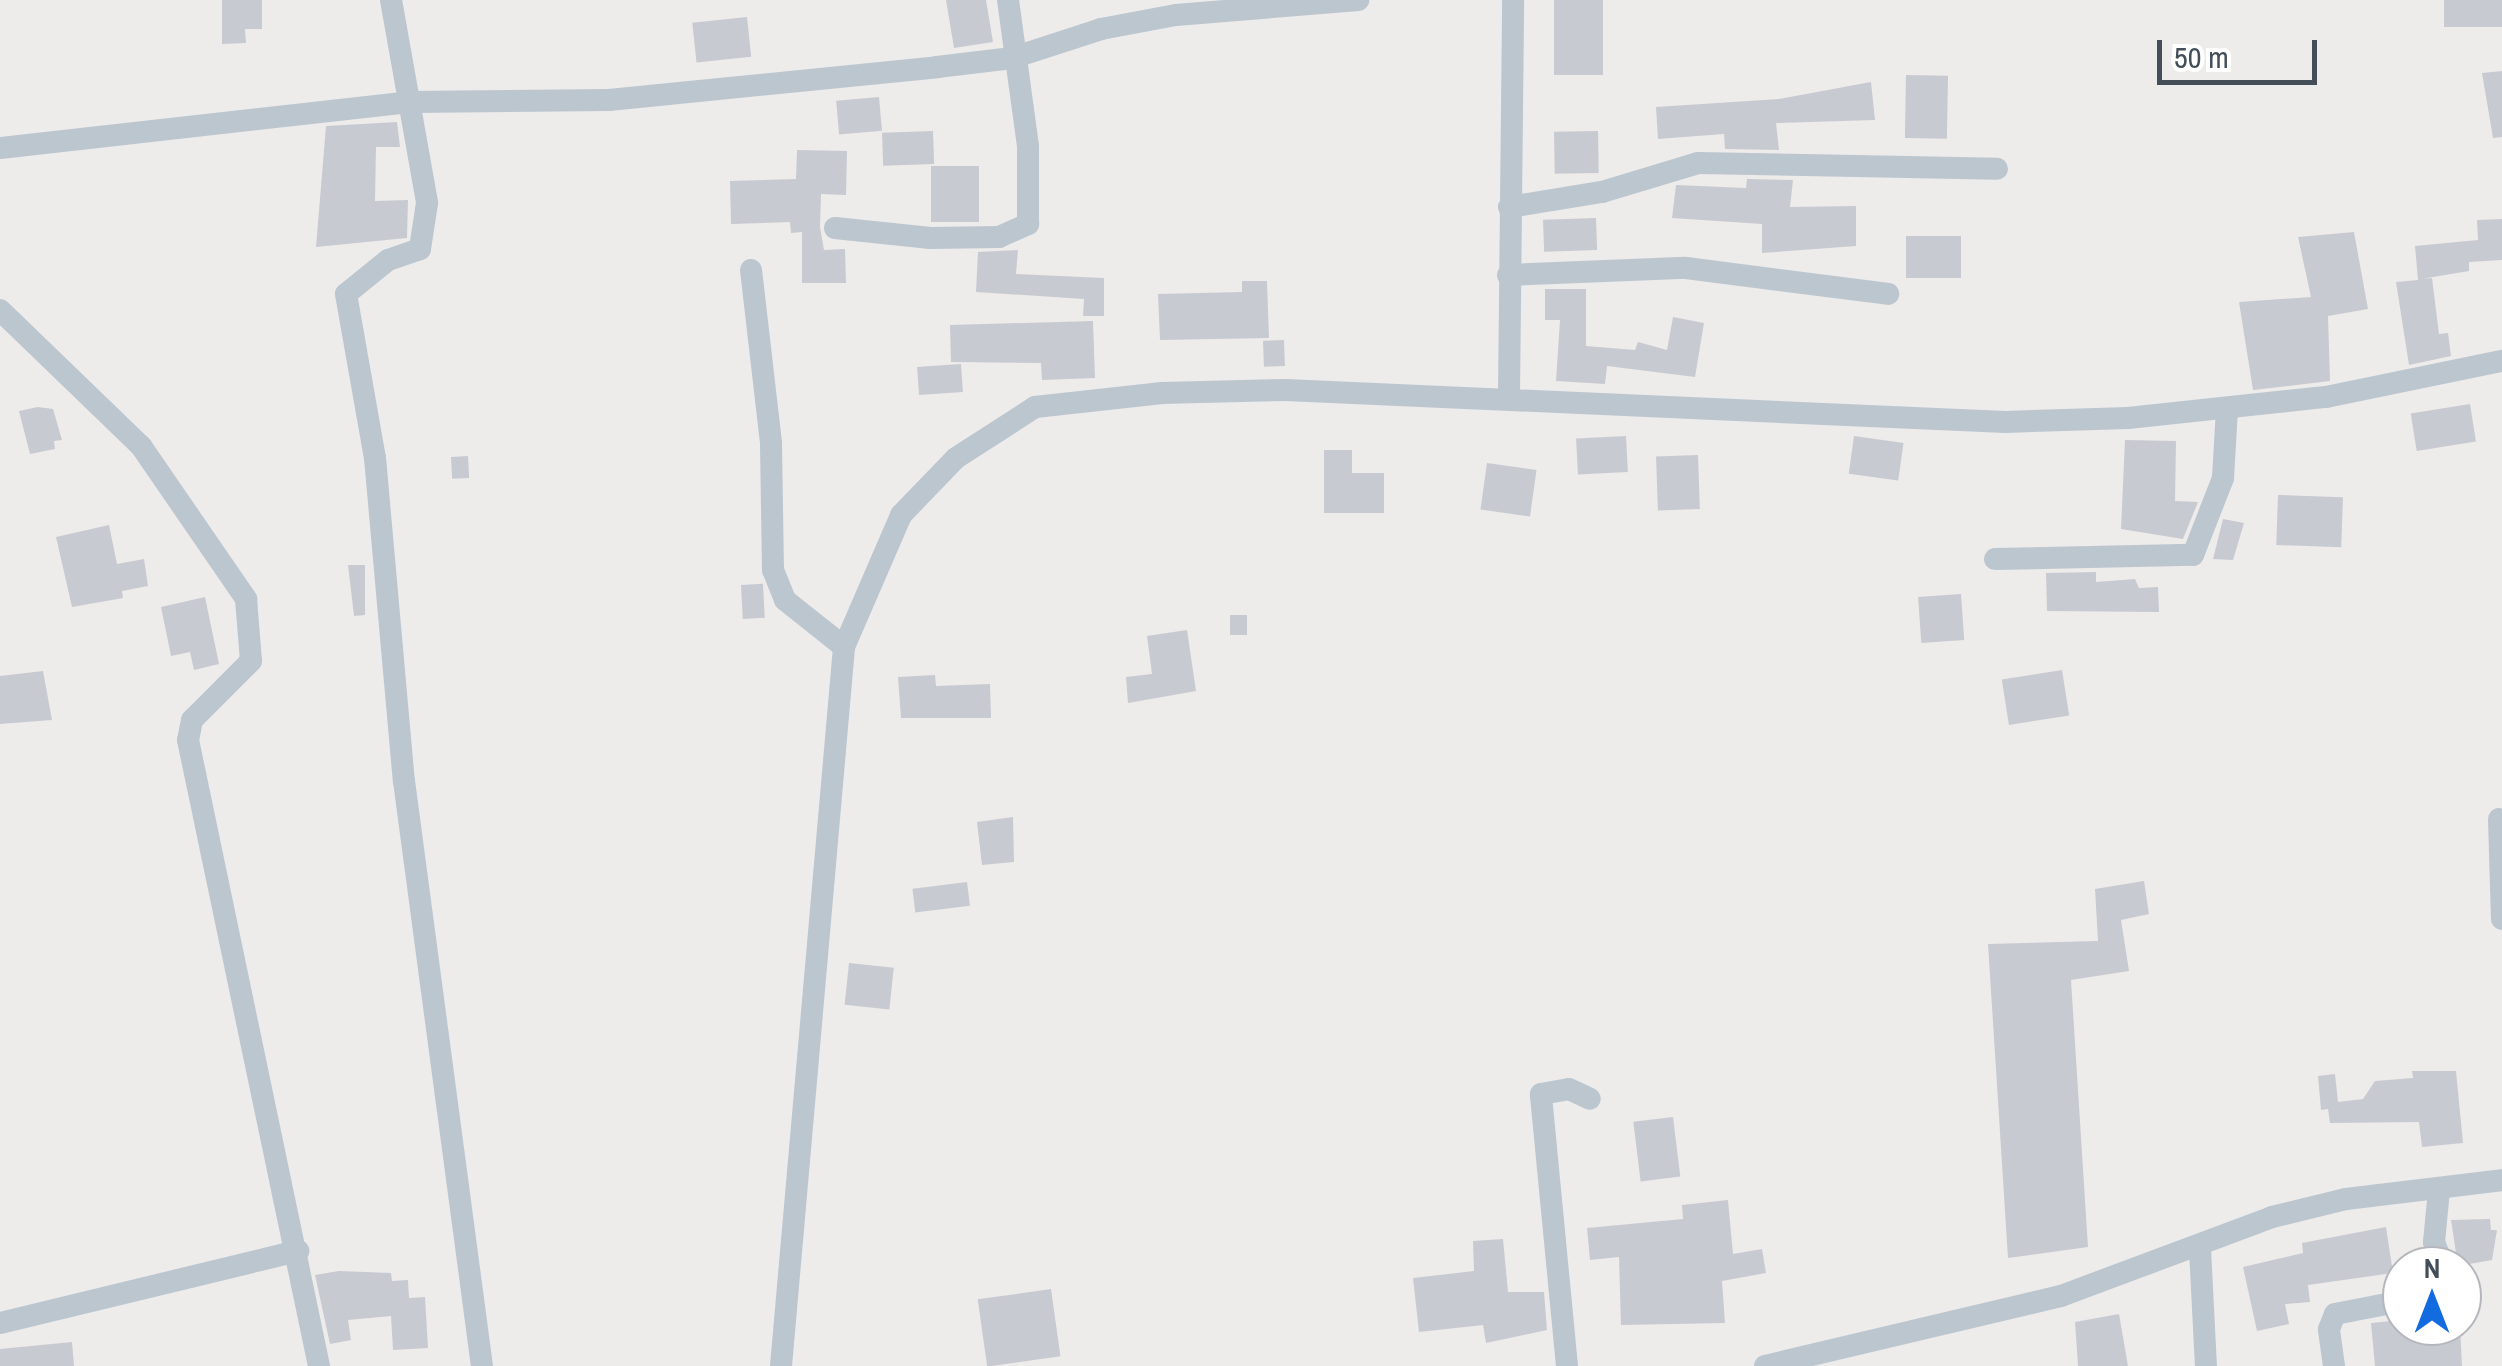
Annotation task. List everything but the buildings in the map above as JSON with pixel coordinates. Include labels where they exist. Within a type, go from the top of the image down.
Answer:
[{"type":"street","points":[[391,0],[427,204],[420,249],[388,260],[346,294],[375,458],[404,781],[482,1366]]},
{"type":"street","points":[[835,228],[930,238],[998,238],[1028,224],[1028,146],[1012,58],[1008,0]]},
{"type":"street","points":[[0,148],[410,102],[610,100],[1012,58],[1101,29],[1258,4],[1358,0]]},
{"type":"street","points":[[1509,396],[1513,0]]},
{"type":"street","points":[[1509,206],[1602,192],[1698,164],[1997,169]]},
{"type":"street","points":[[1508,275],[1686,268],[1888,294]]},
{"type":"street","points":[[751,270],[772,444],[773,570],[785,600],[844,646]]},
{"type":"street","points":[[0,310],[141,446],[246,600],[250,662],[192,720],[188,740],[320,1366]]},
{"type":"street","points":[[780,1366],[844,646],[901,515],[956,458],[1036,407],[1162,393],[1286,390],[1509,396],[2005,422],[2227,408],[2326,397],[2502,360]]},
{"type":"street","points":[[1995,560],[2193,555],[2223,478],[2227,408]]},
{"type":"street","points":[[2500,819],[2502,919]]},
{"type":"street","points":[[1567,1366],[1541,1094],[1568,1090],[1590,1099]]},
{"type":"street","points":[[1766,1366],[2061,1296],[2200,1249],[2272,1216],[2346,1199],[2502,1180]]},
{"type":"street","points":[[2436,1246],[2439,1190]]},
{"type":"street","points":[[2200,1249],[2206,1366]]},
{"type":"street","points":[[0,1323],[298,1251]]},
{"type":"street","points":[[2334,1366],[2328,1328],[2334,1314],[2382,1305]]}]
